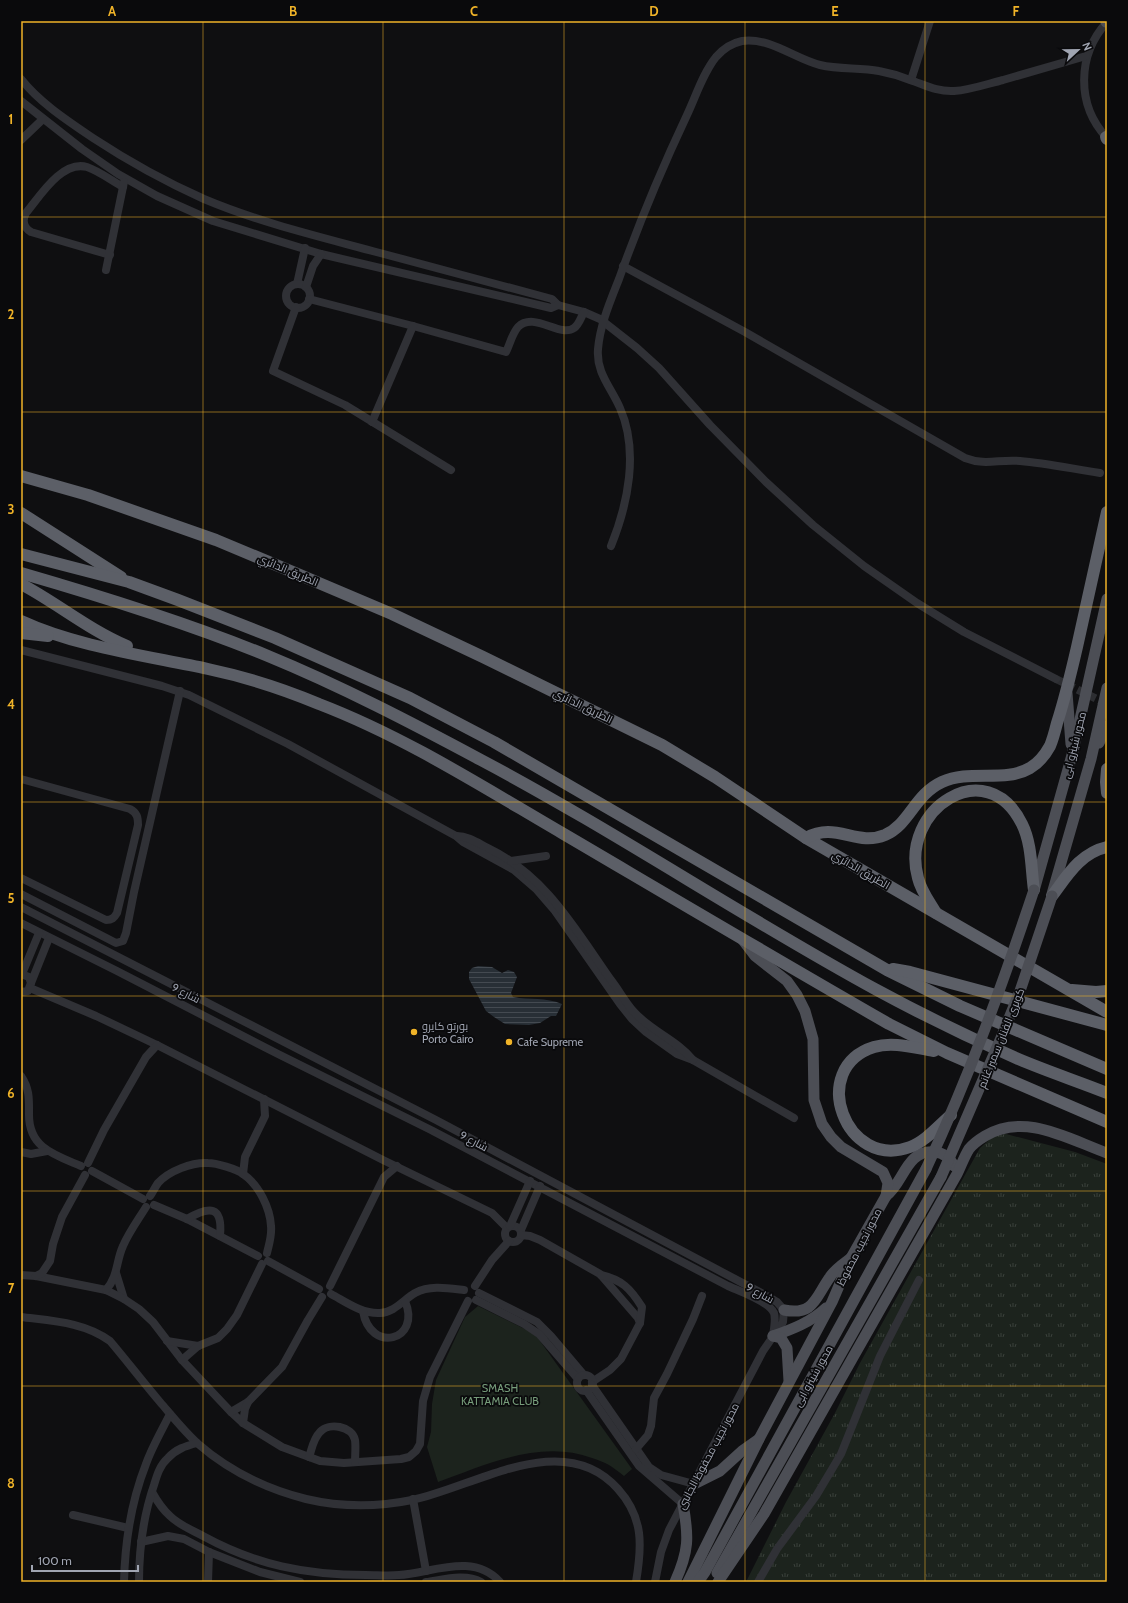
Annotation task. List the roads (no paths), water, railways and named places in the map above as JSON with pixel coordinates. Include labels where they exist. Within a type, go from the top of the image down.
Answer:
[{"type":"highway","name":"الطريق الدائري","points":[[21,476],[88,495],[216,540],[392,614],[662,745],[715,777],[806,838],[1107,1012]]},
{"type":"highway","points":[[806,838],[817,833],[828,831],[865,839],[880,837],[899,826],[918,800],[933,787],[942,782],[965,776],[1013,774],[1030,768],[1044,756],[1050,746],[1067,693],[1107,512]]},
{"type":"highway","points":[[21,513],[129,582]]},
{"type":"highway","points":[[21,554],[129,582],[275,638],[410,698],[494,742],[887,970],[960,1006],[1107,1069]]},
{"type":"highway","points":[[21,573],[96,595],[197,629],[269,656],[340,689],[483,761],[564,806],[877,990],[1018,1059],[1107,1093]]},
{"type":"highway","points":[[21,584],[51,601],[100,634],[150,657]]},
{"type":"highway","points":[[21,621],[62,637]]},
{"type":"highway","points":[[21,633],[62,637],[212,670],[254,681],[319,704],[368,724],[429,756],[490,791],[889,1024],[948,1053],[1107,1122]]},
{"type":"highway","points":[[1107,769],[1107,793]]},
{"type":"highway","points":[[938,914],[923,892],[916,869],[917,846],[925,823],[934,809],[948,798],[960,793],[981,792],[990,794],[1005,801],[1018,816],[1026,833],[1034,890]]},
{"type":"highway","points":[[1052,896],[1071,870],[1081,860],[1093,852],[1106,847]]},
{"type":"highway","points":[[887,970],[910,972],[1107,1024]]},
{"type":"highway","points":[[1068,990],[1096,992],[1107,990]]},
{"type":"highway","points":[[948,1053],[899,1045],[883,1045],[868,1049],[855,1058],[845,1070],[840,1084],[839,1100],[843,1116],[851,1130],[863,1141],[886,1150],[910,1147],[924,1138],[951,1115]]},
{"type":"main road","name":"محور شينزو ابى","points":[[1034,890],[1072,755],[1107,599]]},
{"type":"main road","name":"محور شينزو ابى","points":[[1052,896],[1091,759],[1107,688]]},
{"type":"main road","points":[[1067,693],[1072,755]]},
{"type":"main road","points":[[1091,759],[1107,726]]},
{"type":"main road","name":"كوبرى الفنان سمير غانم","points":[[926,1169],[951,1115],[989,1022],[1034,890]]},
{"type":"main road","name":"كوبرى الفنان سمير غانم","points":[[941,1177],[1020,992],[1052,896]]},
{"type":"main road","name":"محور نجيب محفوظ","points":[[688,1582],[759,1439],[832,1302],[851,1258],[886,1196],[888,1183],[883,1172],[842,1148],[831,1137],[822,1124],[814,1100],[813,1039],[805,1011],[797,995],[787,981],[755,956],[742,938]]},
{"type":"main road","points":[[718,1582],[764,1514],[957,1174],[969,1149],[975,1143],[992,1132],[1012,1126],[1036,1127],[1107,1153]]},
{"type":"main road","points":[[886,1196],[894,1189],[909,1163],[926,1153],[937,1152],[947,1156],[954,1165],[957,1174]]},
{"type":"main road","name":"محور شينزو ابى","points":[[698,1582],[705,1572],[926,1169]]},
{"type":"main road","name":"محور شينزو ابى","points":[[711,1582],[941,1177]]},
{"type":"main road","points":[[784,1310],[801,1312],[811,1306],[830,1276],[839,1266],[851,1258]]},
{"type":"main road","points":[[773,1336],[811,1320],[832,1302]]},
{"type":"main road","points":[[773,1336],[781,1338],[786,1345],[789,1383]]},
{"type":"main road","points":[[694,1484],[720,1472],[742,1451],[759,1439]]},
{"type":"main road","points":[[675,1582],[682,1565],[687,1545],[688,1531],[683,1504]]},
{"type":"street","points":[[911,80],[930,21]]},
{"type":"street","points":[[1107,22],[1092,43],[1086,56],[1083,79],[1085,98],[1095,123],[1107,138]]},
{"type":"street","points":[[611,546],[620,524],[625,502],[629,479],[629,456],[628,436],[624,420],[615,399],[603,378],[598,363],[599,342],[603,321],[623,266],[667,157],[715,58],[725,48],[741,42],[753,41],[764,43],[805,61],[822,66],[869,70],[911,80],[939,90],[960,91],[1086,56]]},
{"type":"street","points":[[21,79],[34,94],[51,108],[99,142],[158,176],[205,199],[281,226],[552,299],[558,305],[584,312],[603,321],[648,358],[766,482],[838,546],[890,585],[941,618],[988,645],[1056,679]]},
{"type":"street","points":[[21,102],[82,149],[126,178],[169,202],[213,221],[321,254],[551,308],[558,305]]},
{"type":"street","points":[[21,140],[43,119]]},
{"type":"street","points":[[110,255],[30,232],[25,226],[24,218],[26,213],[59,175],[70,168],[78,166],[86,167],[123,187]]},
{"type":"street","points":[[106,270],[126,178]]},
{"type":"street","points":[[297,284],[305,248]]},
{"type":"street","points":[[306,287],[313,266],[321,254]]},
{"type":"street","points":[[623,266],[745,332],[965,458],[984,463],[1012,460],[1028,461],[1100,473]]},
{"type":"street","points":[[297,284],[306,287],[309,293],[309,299],[305,305],[296,308],[290,305],[286,297],[289,288],[297,284]]},
{"type":"street","points":[[309,299],[506,352],[515,332],[523,324],[534,322],[570,330],[576,327],[584,312]]},
{"type":"street","points":[[296,308],[273,371],[336,400],[451,470]]},
{"type":"street","points":[[372,422],[413,326]]},
{"type":"street","points":[[21,650],[180,692],[288,744],[456,836],[463,842],[514,870],[536,889],[555,911],[626,1012],[639,1026],[656,1035]]},
{"type":"street","points":[[21,894],[116,943],[123,941],[180,692]]},
{"type":"street","points":[[21,779],[130,809],[135,812],[138,817],[138,825],[117,913],[111,920],[106,920],[21,878]]},
{"type":"street","points":[[456,836],[470,839],[511,861],[535,879],[548,893],[629,1006],[656,1035],[677,1054],[693,1060],[794,1118]]},
{"type":"street","points":[[511,861],[546,856]]},
{"type":"street","name":"شارع 9","points":[[21,907],[284,1044],[436,1120],[767,1296],[777,1302],[784,1310],[783,1322],[773,1336]]},
{"type":"street","name":"شارع 9","points":[[21,923],[431,1130],[728,1286],[766,1304],[774,1312],[773,1336]]},
{"type":"street","points":[[31,986],[29,977],[22,974],[39,932]]},
{"type":"street","points":[[21,992],[28,991],[31,986],[49,938]]},
{"type":"street","points":[[117,971],[123,960]]},
{"type":"street","points":[[31,986],[157,1045],[383,1160],[492,1213],[509,1227],[518,1227],[521,1233],[540,1240],[600,1274],[615,1278],[624,1283],[642,1307],[640,1323],[621,1359],[610,1370],[590,1386],[579,1387],[581,1377]]},
{"type":"street","points":[[146,1040],[146,1057]]},
{"type":"street","points":[[278,1054],[284,1044]]},
{"type":"street","points":[[157,1045],[146,1057],[84,1164],[81,1172],[88,1173],[187,1219],[258,1256],[262,1252],[266,1260],[319,1289]]},
{"type":"street","points":[[21,1076],[29,1093],[30,1125],[34,1135],[47,1151]]},
{"type":"street","points":[[243,1174],[245,1157],[265,1116],[264,1099]]},
{"type":"street","points":[[265,1116],[280,1107]]},
{"type":"street","points":[[21,1112],[30,1108]]},
{"type":"street","points":[[431,1130],[436,1120]]},
{"type":"street","points":[[21,1152],[31,1154],[47,1151],[84,1164]]},
{"type":"street","points":[[230,1168],[245,1157]]},
{"type":"street","points":[[383,1160],[384,1177]]},
{"type":"street","points":[[106,1290],[111,1285],[116,1273],[117,1264],[123,1245],[159,1183],[170,1174],[181,1168],[209,1163],[230,1168],[243,1174],[258,1190],[265,1201],[269,1213],[271,1238],[266,1260],[237,1315],[227,1328],[218,1338],[198,1346],[182,1360]]},
{"type":"street","points":[[322,1297],[326,1298],[384,1177],[397,1166]]},
{"type":"street","points":[[58,1280],[51,1268],[50,1261],[53,1244],[62,1217],[88,1173]]},
{"type":"street","points":[[530,1181],[505,1235],[509,1241],[515,1242],[520,1238],[540,1186]]},
{"type":"street","points":[[187,1219],[205,1210],[217,1214],[222,1225],[220,1236]]},
{"type":"street","points":[[21,1275],[36,1276],[106,1290],[124,1298],[153,1322],[182,1360],[243,1424],[282,1447],[309,1457],[332,1462],[401,1459],[409,1457],[416,1451],[420,1444],[423,1401],[430,1377],[492,1260],[509,1241]]},
{"type":"street","points":[[36,1276],[42,1273],[50,1261]]},
{"type":"street","points":[[116,1273],[124,1298]]},
{"type":"street","points":[[600,1274],[635,1313],[640,1323]]},
{"type":"street","points":[[758,1582],[777,1549],[816,1496],[841,1454],[880,1356],[919,1280]]},
{"type":"street","points":[[319,1289],[324,1284],[330,1290],[363,1311],[381,1313],[390,1311],[413,1294],[423,1290],[445,1287],[464,1290]]},
{"type":"street","points":[[474,1295],[463,1296],[464,1290],[468,1286],[474,1295],[539,1334],[581,1377],[590,1377],[590,1386],[639,1466],[683,1504]]},
{"type":"street","points":[[319,1289],[322,1297]]},
{"type":"street","points":[[636,1449],[648,1434],[651,1426],[654,1398],[680,1347],[702,1296]]},
{"type":"street","points":[[231,1412],[248,1402],[282,1367],[322,1297]]},
{"type":"street","points":[[363,1311],[365,1320],[374,1333],[382,1338],[392,1338],[400,1334],[409,1322],[409,1312],[405,1301]]},
{"type":"street","points":[[21,1317],[59,1321],[80,1326],[99,1334],[110,1341],[170,1414],[197,1443],[248,1478],[269,1487],[308,1499],[329,1503],[366,1505],[382,1504],[429,1495],[497,1471],[525,1465],[554,1461],[570,1462],[586,1466],[613,1483],[624,1495],[633,1509],[638,1524],[641,1541],[641,1557],[636,1582]]},
{"type":"street","name":"محور نجيب محفوظ الجانبى","points":[[655,1582],[663,1544],[763,1351],[773,1336]]},
{"type":"street","points":[[167,1340],[198,1346]]},
{"type":"street","points":[[590,1386],[645,1462],[655,1472],[694,1484]]},
{"type":"street","points":[[243,1424],[245,1409],[248,1402]]},
{"type":"street","points":[[124,1582],[124,1554],[136,1492],[146,1463],[170,1414]]},
{"type":"street","points":[[309,1457],[315,1438],[320,1431],[326,1427],[334,1426],[344,1428],[351,1432],[355,1440],[355,1462]]},
{"type":"street","points":[[139,1582],[143,1526],[160,1468],[167,1458],[176,1451],[197,1443]]},
{"type":"street","points":[[152,1492],[161,1507],[170,1517],[185,1527],[230,1549],[268,1562],[311,1573],[345,1575],[400,1575],[456,1565],[475,1567],[486,1571],[500,1582]]},
{"type":"street","points":[[413,1499],[426,1571]]},
{"type":"street","points":[[73,1515],[128,1528]]},
{"type":"street","points":[[141,1542],[168,1536],[184,1539],[209,1552],[275,1579],[300,1582]]},
{"type":"street","points":[[208,1582],[209,1552]]},
{"type":"street","points":[[426,1582],[465,1578],[476,1579],[481,1582]]},
{"type":"tunnel","points":[[1056,679],[1107,704]]},
{"type":"place","name":"بورتو كايرو Porto Cairo","points":[[414,1032]]},
{"type":"place","name":"Cafe Supreme","points":[[509,1042]]},
{"type":"park label","name":"SMASH KATTAMIA CLUB","points":[[500,1394]]}]
